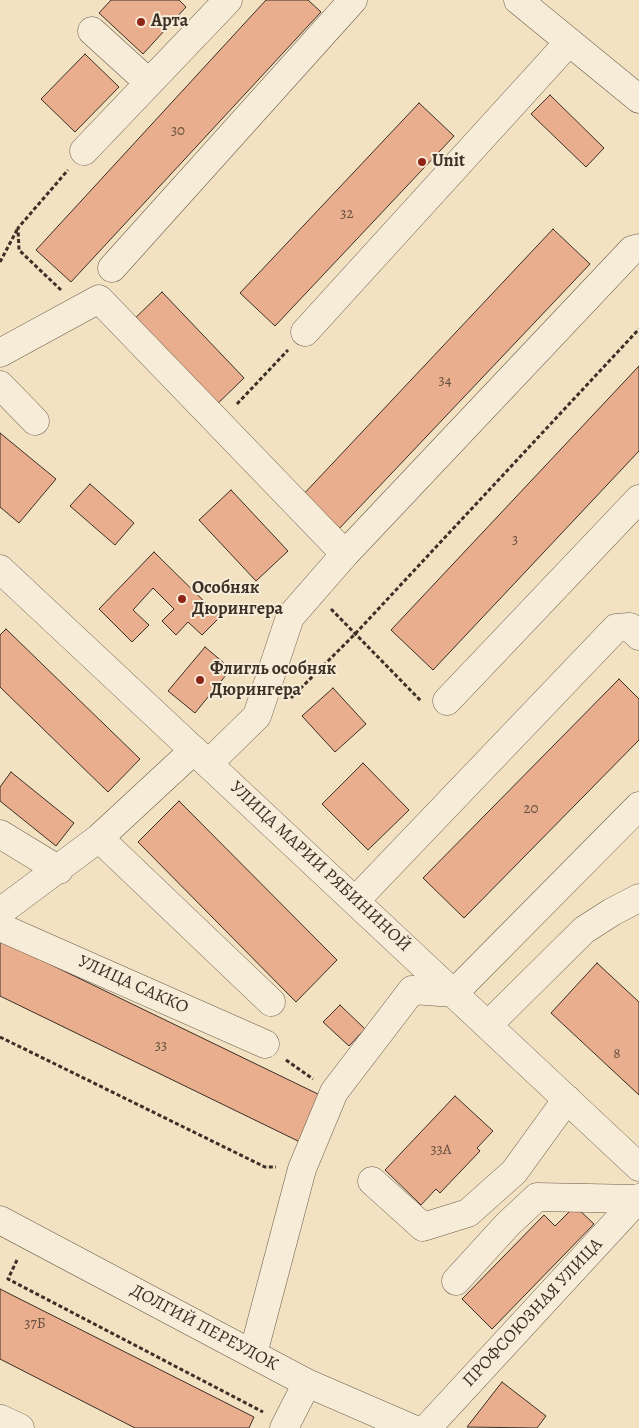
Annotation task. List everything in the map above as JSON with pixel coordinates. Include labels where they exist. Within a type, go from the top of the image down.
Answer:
[{"type":"street","points":[[84,151],[228,0]]},
{"type":"street","points":[[112,268],[353,0]]},
{"type":"street","points":[[518,0],[639,99]]},
{"type":"street","points":[[92,31],[148,82]]},
{"type":"street","points":[[305,332],[570,42]]},
{"type":"street","points":[[0,912],[59,870],[202,756],[257,716],[290,617],[345,554],[632,250],[639,248]]},
{"type":"street","points":[[0,353],[98,299],[345,554]]},
{"type":"street","points":[[0,385],[35,421]]},
{"type":"street","points":[[447,701],[639,499]]},
{"type":"street","name":"УЛИЦА МАРИИ РЯБИНИНОЙ","points":[[0,569],[639,1166]]},
{"type":"street","points":[[355,900],[616,628],[630,627],[639,636]]},
{"type":"street","points":[[253,1354],[302,1169],[334,1092],[412,990],[454,993],[639,806]]},
{"type":"street","points":[[0,834],[59,870]]},
{"type":"street","points":[[99,838],[271,1002]]},
{"type":"street","points":[[488,1025],[584,930],[639,898]]},
{"type":"street","name":"УЛИЦА САККО","points":[[0,927],[266,1044]]},
{"type":"street","points":[[372,1180],[423,1227],[468,1213],[514,1172],[567,1099]]},
{"type":"street","points":[[456,1281],[508,1224],[538,1198],[639,1199]]},
{"type":"street","name":"ПРОФСОЮЗНАЯ УЛИЦА","points":[[429,1426],[639,1199]]},
{"type":"street","name":"ДОЛГИЙ ПЕРЕУЛОК","points":[[0,1220],[307,1383],[429,1426]]},
{"type":"street","points":[[285,1426],[307,1383]]},
{"type":"path","points":[[0,262],[18,228],[84,151]]},
{"type":"path","points":[[18,228],[19,250],[81,310]]},
{"type":"path","points":[[285,705],[355,634],[639,329]]},
{"type":"path","points":[[218,423],[305,332]]},
{"type":"path","points":[[314,591],[424,704],[447,701]]},
{"type":"path","points":[[0,1037],[264,1166],[302,1169]]},
{"type":"path","points":[[29,1235],[8,1279],[285,1426]]},
{"type":"building","points":[[111,0],[179,0],[186,7],[143,54],[99,13]]},
{"type":"building","points":[[266,0],[308,0],[321,12],[71,282],[36,250]]},
{"type":"building","points":[[85,54],[119,87],[75,132],[41,99]]},
{"type":"building","points":[[550,95],[604,148],[586,167],[531,114]]},
{"type":"building","points":[[419,103],[454,136],[275,326],[240,293]]},
{"type":"building","points":[[553,229],[590,264],[336,532],[300,498]]},
{"type":"building","points":[[162,292],[244,378],[209,412],[126,327]]},
{"type":"building","points":[[639,366],[639,451],[433,670],[391,630]]},
{"type":"building","points":[[0,433],[56,479],[19,523],[0,507]]},
{"type":"building","points":[[90,484],[134,523],[115,545],[70,506]]},
{"type":"building","points":[[231,490],[288,551],[256,581],[199,520]]},
{"type":"building","name":"Особняк Дюрингера","points":[[154,552],[220,617],[202,635],[188,622],[176,635],[162,621],[174,609],[153,588],[133,610],[149,625],[132,642],[99,609]]},
{"type":"building","points":[[6,629],[140,759],[108,792],[0,687],[0,635]]},
{"type":"building","name":"Флигль особняк Дюрингера","points":[[205,647],[231,669],[195,713],[168,691]]},
{"type":"building","points":[[619,679],[639,699],[639,740],[464,918],[423,878]]},
{"type":"building","points":[[333,688],[366,724],[335,752],[302,716]]},
{"type":"building","points":[[363,763],[409,810],[368,850],[322,804]]},
{"type":"building","points":[[11,772],[74,823],[56,846],[0,801],[0,787]]},
{"type":"building","points":[[179,801],[337,960],[296,1002],[138,842]]},
{"type":"building","points":[[0,940],[322,1096],[300,1142],[0,996]]},
{"type":"building","points":[[597,963],[639,1002],[639,1095],[551,1013]]},
{"type":"building","points":[[340,1005],[365,1029],[349,1046],[323,1022]]},
{"type":"building","points":[[455,1096],[493,1131],[477,1148],[480,1151],[440,1193],[436,1189],[421,1205],[385,1170]]},
{"type":"building","points":[[575,1206],[594,1224],[492,1329],[462,1299],[544,1215],[555,1226]]},
{"type":"building","points":[[0,1289],[254,1417],[249,1428],[135,1428],[0,1359]]},
{"type":"building","points":[[502,1382],[546,1416],[537,1428],[467,1427]]},
{"type":"place","name":"Арта","points":[[141,22]]},
{"type":"place","name":"Unit","points":[[422,162]]},
{"type":"place","name":"Особняк Дюрингера","points":[[182,599]]},
{"type":"place","name":"Флигль особняк Дюрингера","points":[[200,680]]}]
